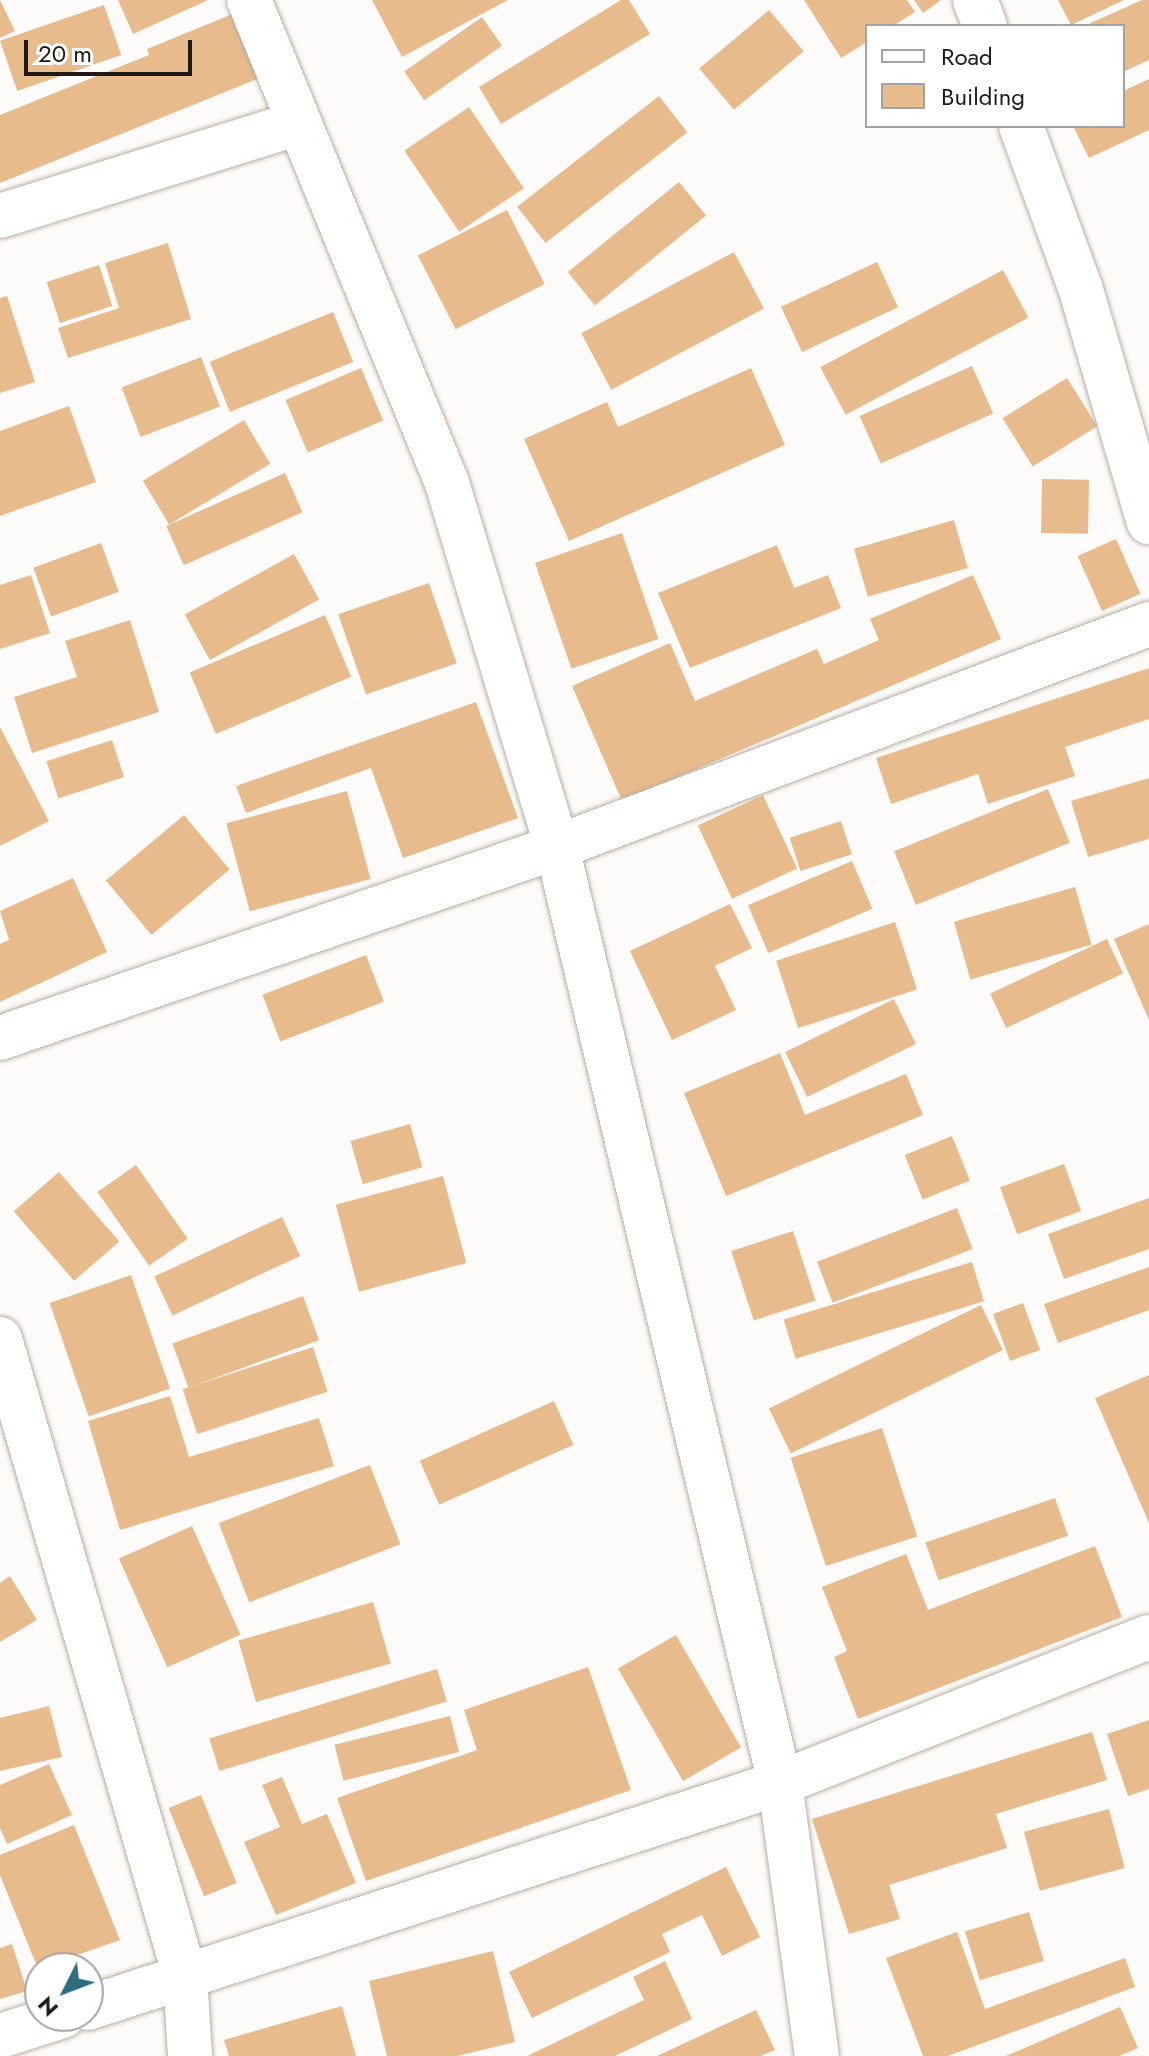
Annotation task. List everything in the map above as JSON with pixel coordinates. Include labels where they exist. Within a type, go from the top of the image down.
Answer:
[{"type":"street","points":[[249,0],[447,483],[557,847],[780,1783],[817,2056]]},
{"type":"street","points":[[975,0],[984,24]]},
{"type":"street","points":[[0,216],[298,123]]},
{"type":"street","points":[[1022,128],[1081,290],[1149,522]]},
{"type":"street","points":[[0,1038],[557,847],[1149,624]]},
{"type":"street","points":[[0,1339],[185,1976],[190,2056]]},
{"type":"street","points":[[104,2003],[780,1783],[1149,1637]]},
{"type":"street","points":[[0,2036],[24,2028]]},
{"type":"building","points":[[0,0],[15,31],[0,38]]},
{"type":"building","points":[[118,0],[208,0],[133,34]]},
{"type":"building","points":[[372,0],[508,0],[402,57]]},
{"type":"building","points":[[621,0],[629,0],[650,34],[501,124],[479,87]]},
{"type":"building","points":[[804,0],[907,0],[915,12],[896,24],[865,24],[865,43],[841,58]]},
{"type":"building","points":[[914,0],[941,0],[923,13]]},
{"type":"building","points":[[1058,0],[1124,0],[1073,24]]},
{"type":"building","points":[[1142,0],[1149,0],[1149,60],[1125,71],[1125,24],[1088,24]]},
{"type":"building","points":[[104,5],[121,55],[17,91],[0,41]]},
{"type":"building","points":[[769,10],[804,51],[734,110],[699,68]]},
{"type":"building","points":[[235,13],[262,77],[0,183],[0,115],[149,55],[147,49]]},
{"type":"building","points":[[482,17],[502,46],[424,100],[404,71]]},
{"type":"building","points":[[1149,79],[1149,130],[1089,158],[1074,128],[1125,128],[1125,90]]},
{"type":"building","points":[[659,96],[687,132],[545,243],[517,207]]},
{"type":"building","points":[[469,107],[524,188],[459,232],[404,151]]},
{"type":"building","points":[[679,182],[706,215],[595,305],[568,272]]},
{"type":"building","points":[[507,210],[545,284],[456,329],[418,255]]},
{"type":"building","points":[[168,243],[191,319],[68,358],[58,328],[119,308],[105,263]]},
{"type":"building","points":[[734,252],[764,309],[611,390],[581,333]]},
{"type":"building","points":[[877,262],[898,307],[802,352],[781,307]]},
{"type":"building","points":[[99,265],[112,306],[60,323],[47,282]]},
{"type":"building","points":[[1003,270],[1028,318],[846,415],[820,367]]},
{"type":"building","points":[[7,296],[35,382],[0,393],[0,298]]},
{"type":"building","points":[[333,312],[353,362],[230,412],[210,362]]},
{"type":"building","points":[[201,357],[220,406],[141,437],[122,387]]},
{"type":"building","points":[[972,366],[993,414],[881,464],[860,416]]},
{"type":"building","points":[[361,368],[383,420],[308,453],[286,400]]},
{"type":"building","points":[[751,368],[785,445],[569,541],[524,439],[607,402],[618,427]]},
{"type":"building","points":[[1067,378],[1097,426],[1033,467],[1003,418]]},
{"type":"building","points":[[69,406],[96,482],[0,516],[0,431]]},
{"type":"building","points":[[244,420],[270,464],[169,524],[143,481]]},
{"type":"building","points":[[285,473],[302,512],[184,565],[166,526]]},
{"type":"building","points":[[1042,479],[1089,480],[1088,534],[1041,533]]},
{"type":"building","points":[[954,520],[968,568],[868,597],[854,549]]},
{"type":"building","points":[[622,533],[658,639],[571,669],[535,563]]},
{"type":"building","points":[[1116,539],[1140,594],[1102,611],[1078,556]]},
{"type":"building","points":[[101,543],[119,592],[51,616],[33,568]]},
{"type":"building","points":[[777,545],[794,588],[828,575],[841,608],[690,668],[658,593]]},
{"type":"building","points":[[294,554],[319,599],[210,660],[185,615]]},
{"type":"building","points":[[31,575],[50,633],[0,649],[0,585]]},
{"type":"building","points":[[973,575],[1001,639],[622,801],[572,686],[670,643],[695,701],[817,649],[824,664],[879,640],[870,619]]},
{"type":"building","points":[[429,583],[457,663],[366,695],[338,614]]},
{"type":"building","points":[[325,615],[351,677],[216,734],[190,672]]},
{"type":"building","points":[[130,620],[159,712],[32,753],[14,697],[77,677],[65,641]]},
{"type":"building","points":[[1149,668],[1149,719],[1065,747],[1075,776],[988,804],[978,774],[891,804],[876,758]]},
{"type":"building","points":[[476,702],[518,818],[403,858],[371,768],[246,813],[236,786]]},
{"type":"building","points":[[0,727],[49,821],[0,846]]},
{"type":"building","points":[[112,740],[124,777],[58,798],[46,761]]},
{"type":"building","points":[[1149,778],[1149,839],[1088,857],[1071,801]]},
{"type":"building","points":[[1048,789],[1070,843],[916,905],[894,851]]},
{"type":"building","points":[[347,791],[371,879],[250,911],[226,823]]},
{"type":"building","points":[[763,795],[797,868],[732,899],[698,825]]},
{"type":"building","points":[[184,815],[230,869],[152,935],[106,881]]},
{"type":"building","points":[[841,821],[852,854],[800,871],[790,838]]},
{"type":"building","points":[[852,861],[872,909],[768,953],[748,905]]},
{"type":"building","points":[[73,878],[107,952],[0,1002],[0,944],[9,940],[0,911]]},
{"type":"building","points":[[1075,887],[1092,945],[970,979],[954,922]]},
{"type":"building","points":[[730,904],[752,948],[715,966],[736,1010],[672,1040],[630,951]]},
{"type":"building","points":[[895,922],[917,990],[798,1028],[776,961]]},
{"type":"building","points":[[1149,924],[1149,1020],[1114,939]]},
{"type":"building","points":[[1107,939],[1123,973],[1006,1028],[990,994]]},
{"type":"building","points":[[366,955],[384,1002],[280,1041],[262,995]]},
{"type":"building","points":[[894,999],[916,1044],[807,1097],[785,1052]]},
{"type":"building","points":[[780,1053],[805,1115],[906,1074],[923,1115],[726,1196],[684,1093]]},
{"type":"building","points":[[410,1124],[422,1167],[363,1184],[350,1141]]},
{"type":"building","points":[[952,1136],[970,1181],[923,1200],[905,1155]]},
{"type":"building","points":[[1064,1164],[1081,1211],[1017,1234],[1000,1187]]},
{"type":"building","points":[[136,1165],[188,1239],[149,1266],[97,1192]]},
{"type":"building","points":[[59,1172],[119,1241],[74,1281],[14,1211]]},
{"type":"building","points":[[443,1176],[466,1263],[359,1292],[336,1205]]},
{"type":"building","points":[[1149,1198],[1149,1249],[1064,1279],[1048,1234]]},
{"type":"building","points":[[957,1208],[973,1249],[833,1303],[817,1262]]},
{"type":"building","points":[[282,1217],[300,1256],[172,1316],[154,1277]]},
{"type":"building","points":[[793,1231],[816,1300],[754,1321],[731,1251]]},
{"type":"building","points":[[972,1262],[984,1301],[796,1359],[784,1320]]},
{"type":"building","points":[[1149,1267],[1149,1310],[1058,1343],[1044,1304]]},
{"type":"building","points":[[131,1275],[170,1388],[89,1416],[50,1303]]},
{"type":"building","points":[[303,1296],[319,1340],[188,1388],[172,1344]]},
{"type":"building","points":[[1023,1303],[1040,1350],[1010,1361],[993,1314]]},
{"type":"building","points":[[981,1305],[1003,1350],[791,1453],[769,1408]]},
{"type":"building","points":[[313,1347],[328,1392],[197,1434],[183,1389]]},
{"type":"building","points":[[1149,1375],[1149,1523],[1095,1398]]},
{"type":"building","points":[[170,1396],[189,1457],[319,1418],[334,1466],[120,1530],[88,1421]]},
{"type":"building","points":[[554,1401],[574,1445],[439,1505],[420,1461]]},
{"type":"building","points":[[882,1428],[917,1536],[826,1566],[791,1458]]},
{"type":"building","points":[[370,1465],[400,1544],[249,1602],[219,1523]]},
{"type":"building","points":[[1055,1498],[1068,1536],[938,1580],[925,1543]]},
{"type":"building","points":[[192,1526],[240,1635],[167,1667],[119,1559]]},
{"type":"building","points":[[1095,1546],[1122,1617],[858,1719],[834,1657],[847,1651],[822,1587],[906,1554],[928,1610]]},
{"type":"building","points":[[10,1576],[37,1620],[0,1642],[0,1583]]},
{"type":"building","points":[[373,1602],[391,1664],[256,1702],[238,1641]]},
{"type":"building","points":[[676,1635],[741,1748],[683,1781],[618,1668]]},
{"type":"building","points":[[588,1667],[631,1790],[366,1881],[337,1798],[477,1750],[464,1710]]},
{"type":"building","points":[[437,1669],[447,1702],[219,1771],[209,1739]]},
{"type":"building","points":[[49,1706],[62,1757],[0,1771],[0,1718]]},
{"type":"building","points":[[450,1716],[459,1752],[343,1781],[335,1745]]},
{"type":"building","points":[[1149,1720],[1149,1789],[1128,1796],[1107,1734]]},
{"type":"building","points":[[1092,1732],[1107,1780],[996,1814],[1007,1848],[889,1885],[900,1919],[849,1934],[812,1819]]},
{"type":"building","points":[[49,1764],[72,1815],[7,1844],[0,1828],[0,1785]]},
{"type":"building","points":[[282,1777],[302,1824],[327,1814],[356,1883],[276,1915],[244,1842],[280,1827],[262,1785]]},
{"type":"building","points":[[201,1795],[237,1883],[204,1896],[169,1808]]},
{"type":"building","points":[[1109,1809],[1125,1868],[1040,1891],[1024,1832]]},
{"type":"building","points":[[74,1825],[120,1940],[86,1952],[31,1952],[0,1875],[0,1855]]},
{"type":"building","points":[[726,1867],[760,1937],[722,1956],[702,1915],[662,1934],[670,1952],[532,2018],[509,1972]]},
{"type":"building","points":[[1029,1912],[1044,1961],[980,1980],[965,1932]]},
{"type":"building","points":[[957,1932],[985,2009],[1125,1958],[1135,1987],[948,2056],[923,2056],[886,1958]]},
{"type":"building","points":[[12,1944],[24,1982],[24,1992],[0,1999],[0,1948]]},
{"type":"building","points":[[493,1951],[515,2042],[457,2056],[387,2056],[369,1981]]},
{"type":"building","points":[[665,1961],[692,2019],[615,2056],[527,2056],[644,2000],[633,1977]]},
{"type":"building","points":[[342,2006],[356,2056],[229,2056],[224,2040]]},
{"type":"building","points":[[1120,2007],[1138,2048],[1119,2056],[1006,2056]]},
{"type":"building","points":[[756,2010],[775,2050],[761,2056],[657,2056]]}]
